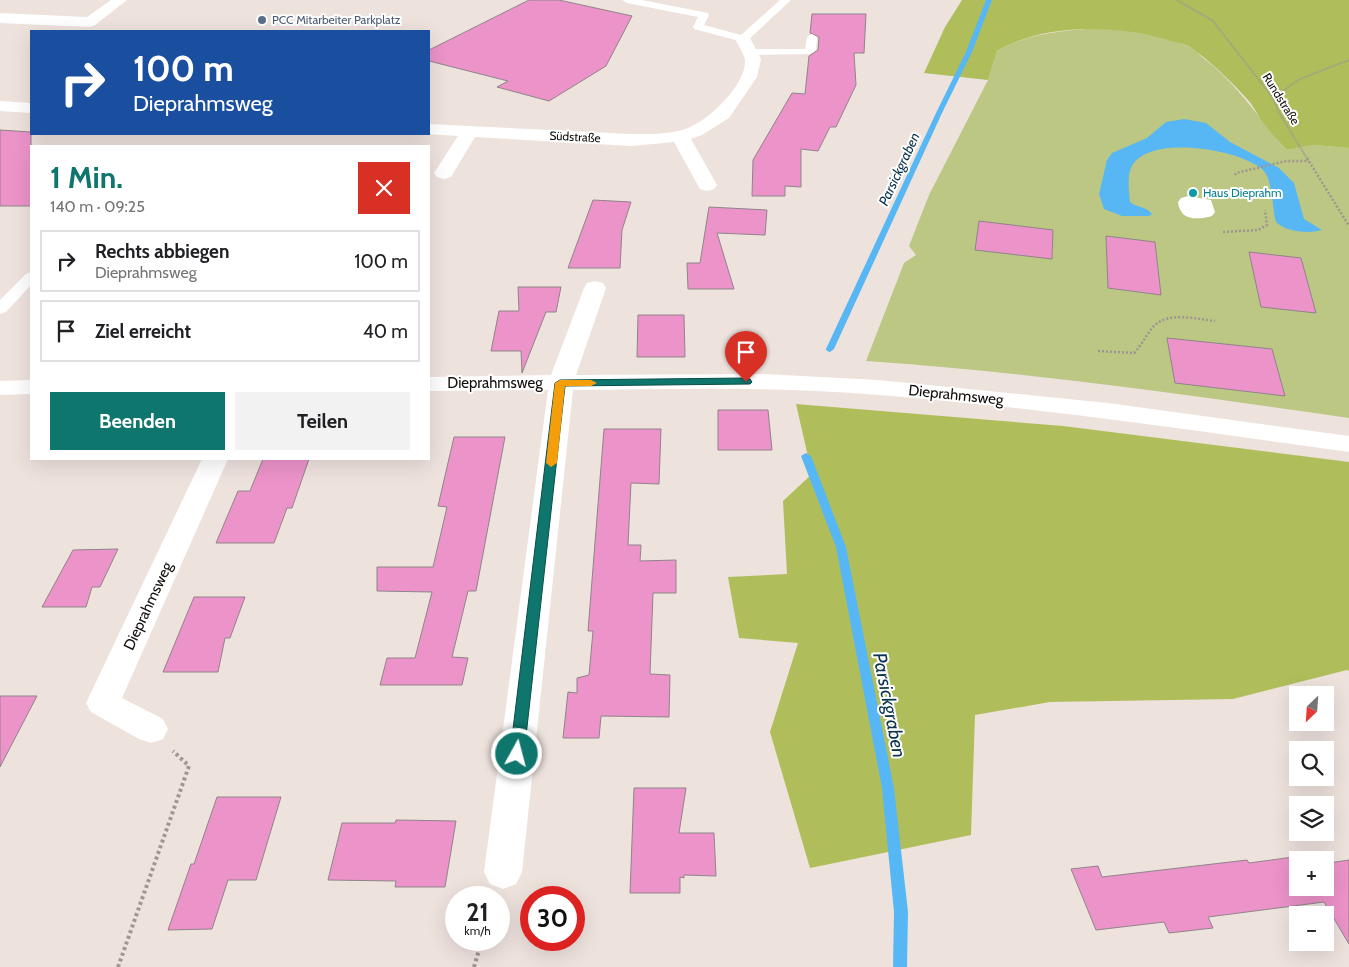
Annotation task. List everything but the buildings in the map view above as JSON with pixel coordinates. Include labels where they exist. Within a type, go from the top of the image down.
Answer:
[{"type":"street","points":[[0,18],[90,22],[120,0]]},
{"type":"street","name":"Südstraße","points":[[430,129],[631,140],[659,140],[680,136],[696,131],[723,114],[750,77],[753,59],[747,46]]},
{"type":"street","points":[[0,106],[30,108]]},
{"type":"street","points":[[444,173],[470,131]]},
{"type":"street","points":[[680,136],[707,185]]},
{"type":"street","name":"Dieprahmsweg","points":[[503,872],[560,383],[595,288]]},
{"type":"street","name":"Dieprahmsweg","points":[[430,384],[764,381],[878,387],[1108,411],[1349,444]]},
{"type":"street","points":[[0,388],[30,387]]},
{"type":"street","name":"Dieprahmsweg","points":[[151,729],[103,703],[215,460]]},
{"type":"lane","points":[[627,0],[704,15],[698,27],[747,46],[806,52],[811,50],[812,37]]},
{"type":"lane","points":[[747,46],[786,0]]},
{"type":"lane","points":[[0,309],[30,278]]},
{"type":"path","name":"Rundstraße","points":[[1177,0],[1213,21],[1273,98],[1278,111],[1349,226]]},
{"type":"path","points":[[1273,98],[1289,84],[1317,71],[1349,60]]},
{"type":"path","points":[[1235,175],[1236,173],[1280,164],[1286,161],[1309,161]]},
{"type":"path","points":[[1223,232],[1258,230],[1267,225],[1265,210]]},
{"type":"path","points":[[1098,351],[1134,353],[1143,345],[1156,323],[1167,319],[1187,318],[1215,321]]},
{"type":"path","points":[[118,967],[189,766],[151,729]]},
{"type":"path","points":[[474,967],[479,951]]},
{"type":"green space","points":[[962,0],[1349,0],[1349,148],[1314,145],[1287,150],[1265,125],[1249,101],[1205,59],[1190,47],[1145,34],[1102,29],[1058,31],[1036,35],[997,51],[988,80],[924,73],[945,27]]},
{"type":"green space","points":[[1109,28],[1168,39],[1193,49],[1237,89],[1287,150],[1314,145],[1349,148],[1349,418],[1048,378],[866,361],[904,263],[916,255],[909,246],[929,195],[988,80],[997,51],[1037,36],[1081,29]]},
{"type":"green space","points":[[796,404],[1063,426],[1349,462],[1349,671],[1233,699],[1050,702],[975,715],[971,835],[810,868],[770,732],[798,643],[739,638],[728,577],[787,574],[783,501],[812,474]]},
{"type":"water","points":[[1184,119],[1206,123],[1230,142],[1279,168],[1294,183],[1304,219],[1322,230],[1310,232],[1297,231],[1286,228],[1276,222],[1269,180],[1263,170],[1252,162],[1216,151],[1194,148],[1174,148],[1155,151],[1140,157],[1131,168],[1129,180],[1130,202],[1152,214],[1149,216],[1122,216],[1104,209],[1099,194],[1107,160],[1112,153],[1147,138],[1166,122]]},
{"type":"waterway","name":"Parsickgraben","points":[[830,349],[969,52],[989,0]]},
{"type":"waterway","name":"Parsickgraben","points":[[806,456],[841,547],[888,788],[901,912],[900,967]]},
{"type":"slow traffic","points":[[551,463],[560,383],[591,383]]},
{"type":"place","name":"PCC Mitarbeiter Parkplatz","points":[[262,20]]},
{"type":"place","name":"Haus Dieprahm","points":[[1193,193]]},
{"type":"route","points":[[517,754],[560,383],[746,382]]}]
